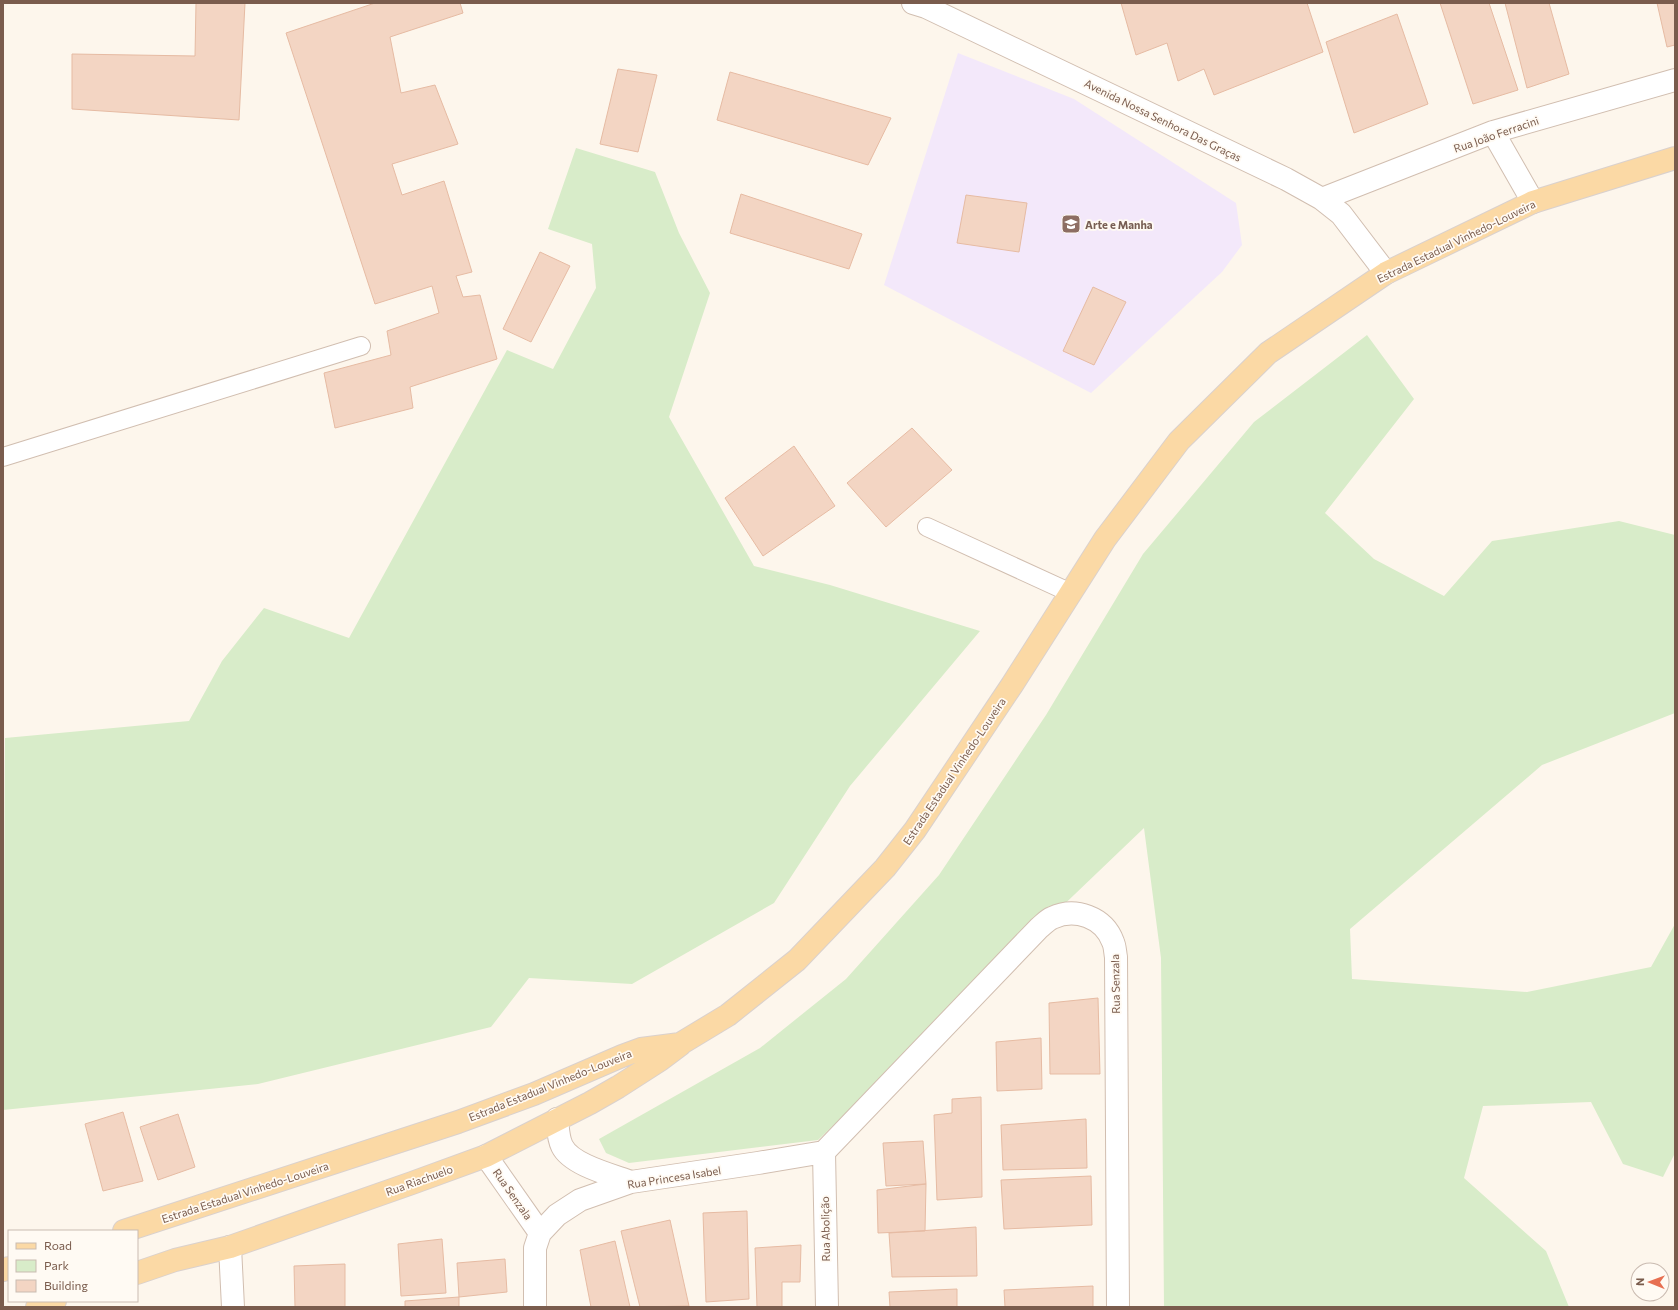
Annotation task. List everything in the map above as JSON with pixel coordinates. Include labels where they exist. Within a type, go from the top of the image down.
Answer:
[{"type":"main road","name":"Estrada Estadual Vinhedo-Louveira","points":[[127,1230],[458,1122],[534,1094],[641,1049],[680,1044],[728,1015],[797,960],[885,868],[919,824],[1012,685],[1105,539],[1179,441],[1268,353],[1386,273],[1532,202],[1675,158]]},
{"type":"main road","name":"Rua Riachuelo","points":[[138,1273],[175,1260],[230,1246],[486,1156],[590,1103],[618,1087],[660,1060],[680,1044]]},
{"type":"main road","points":[[37,1307],[52,1302]]},
{"type":"street","name":"Avenida Nossa Senhora Das Graças","points":[[913,3],[926,7],[1278,175],[1322,199],[1341,214],[1386,273]]},
{"type":"street","name":"Rua João Ferracini","points":[[1322,199],[1493,132],[1675,80]]},
{"type":"street","points":[[1493,132],[1532,202]]},
{"type":"street","name":"Rua Senzala","points":[[824,1152],[1039,928],[1051,918],[1066,914],[1080,914],[1094,919],[1106,929],[1113,942],[1116,957],[1118,1307]]},
{"type":"street","points":[[557,1119],[558,1134],[562,1148],[574,1158],[590,1167],[631,1182]]},
{"type":"street","name":"Rua Princesa Isabel","points":[[535,1307],[535,1248],[540,1233],[557,1215],[580,1200],[631,1182],[824,1152]]},
{"type":"street","name":"Rua Abolição","points":[[824,1152],[827,1307]]},
{"type":"street","name":"Rua Senzala","points":[[486,1156],[540,1233]]},
{"type":"street","points":[[230,1246],[233,1307]]},
{"type":"lane","points":[[3,458],[361,346]]},
{"type":"lane","points":[[927,527],[1071,593]]},
{"type":"shaded area","name":"Arte e Manha","points":[[958,53],[1074,99],[1236,203],[1242,245],[1222,272],[1091,393],[884,285]]},
{"type":"green space","points":[[576,148],[655,172],[679,233],[710,293],[669,417],[754,566],[830,585],[980,631],[850,786],[774,903],[632,984],[529,978],[491,1027],[258,1084],[3,1110],[5,738],[189,721],[222,661],[264,608],[349,638],[507,350],[553,369],[596,288],[592,244],[548,229]]},
{"type":"green space","points":[[1367,335],[1414,399],[1325,513],[1374,559],[1444,596],[1492,541],[1619,521],[1675,535],[1675,713],[1542,765],[1350,929],[1352,979],[1527,992],[1651,967],[1675,924],[1675,1153],[1663,1177],[1623,1164],[1591,1102],[1483,1106],[1464,1178],[1546,1251],[1569,1307],[1164,1307],[1161,958],[1144,828],[818,1140],[629,1163],[606,1153],[599,1139],[760,1048],[846,979],[939,875],[1046,715],[1143,554],[1254,422]]},
{"type":"building","points":[[196,3],[245,3],[239,120],[72,109],[72,54],[195,56]]},
{"type":"building","points":[[375,3],[460,3],[463,13],[390,37],[401,93],[435,85],[458,144],[392,164],[402,195],[444,181],[472,272],[456,276],[463,297],[480,295],[497,359],[410,387],[413,408],[335,428],[324,373],[391,355],[387,331],[439,313],[432,286],[375,304],[286,33]]},
{"type":"building","points":[[1121,3],[1307,3],[1323,52],[1214,95],[1204,69],[1178,81],[1167,43],[1136,55]]},
{"type":"building","points":[[1440,3],[1489,3],[1518,90],[1473,104]]},
{"type":"building","points":[[1505,3],[1549,3],[1569,74],[1527,88]]},
{"type":"building","points":[[1657,3],[1675,3],[1675,45],[1667,47]]},
{"type":"building","points":[[1397,14],[1428,104],[1354,133],[1326,42]]},
{"type":"building","points":[[618,69],[657,75],[638,152],[600,144]]},
{"type":"building","points":[[730,72],[891,118],[868,165],[717,120]]},
{"type":"building","points":[[741,194],[862,234],[849,269],[730,233]]},
{"type":"building","points":[[966,195],[1027,203],[1019,252],[957,243]]},
{"type":"building","points":[[540,252],[570,266],[531,342],[503,329]]},
{"type":"building","points":[[1093,287],[1126,302],[1094,365],[1063,351]]},
{"type":"building","points":[[912,428],[952,470],[886,527],[847,483]]},
{"type":"building","points":[[794,446],[835,506],[763,556],[725,498]]},
{"type":"building","points":[[1098,998],[1100,1074],[1050,1074],[1049,1003]]},
{"type":"building","points":[[1041,1038],[1042,1089],[997,1091],[996,1042]]},
{"type":"building","points":[[981,1097],[982,1197],[937,1200],[934,1115],[952,1113],[952,1099]]},
{"type":"building","points":[[123,1112],[143,1181],[103,1191],[85,1124]]},
{"type":"building","points":[[178,1114],[195,1167],[158,1180],[140,1127]]},
{"type":"building","points":[[1086,1119],[1087,1168],[1003,1170],[1001,1125]]},
{"type":"building","points":[[923,1141],[926,1184],[886,1186],[883,1143]]},
{"type":"building","points":[[1091,1176],[1092,1225],[1004,1229],[1001,1180]]},
{"type":"building","points":[[926,1184],[925,1231],[878,1233],[877,1190]]},
{"type":"building","points":[[747,1211],[749,1299],[706,1302],[703,1213]]},
{"type":"building","points":[[670,1220],[689,1306],[640,1307],[621,1231]]},
{"type":"building","points":[[976,1227],[977,1276],[892,1277],[889,1233]]},
{"type":"building","points":[[442,1239],[446,1293],[401,1296],[398,1244]]},
{"type":"building","points":[[615,1241],[630,1307],[591,1307],[580,1250]]},
{"type":"building","points":[[801,1245],[800,1282],[782,1282],[782,1307],[757,1307],[755,1248]]},
{"type":"building","points":[[505,1259],[507,1292],[459,1297],[457,1263]]},
{"type":"building","points":[[345,1264],[345,1307],[295,1307],[294,1266]]},
{"type":"building","points":[[1093,1286],[1093,1307],[1005,1307],[1004,1290]]},
{"type":"building","points":[[957,1289],[957,1307],[890,1307],[889,1292]]},
{"type":"building","points":[[459,1297],[459,1307],[405,1307],[405,1301]]},
{"type":"place","name":"Arte e Manha","points":[[1071,224]]}]
